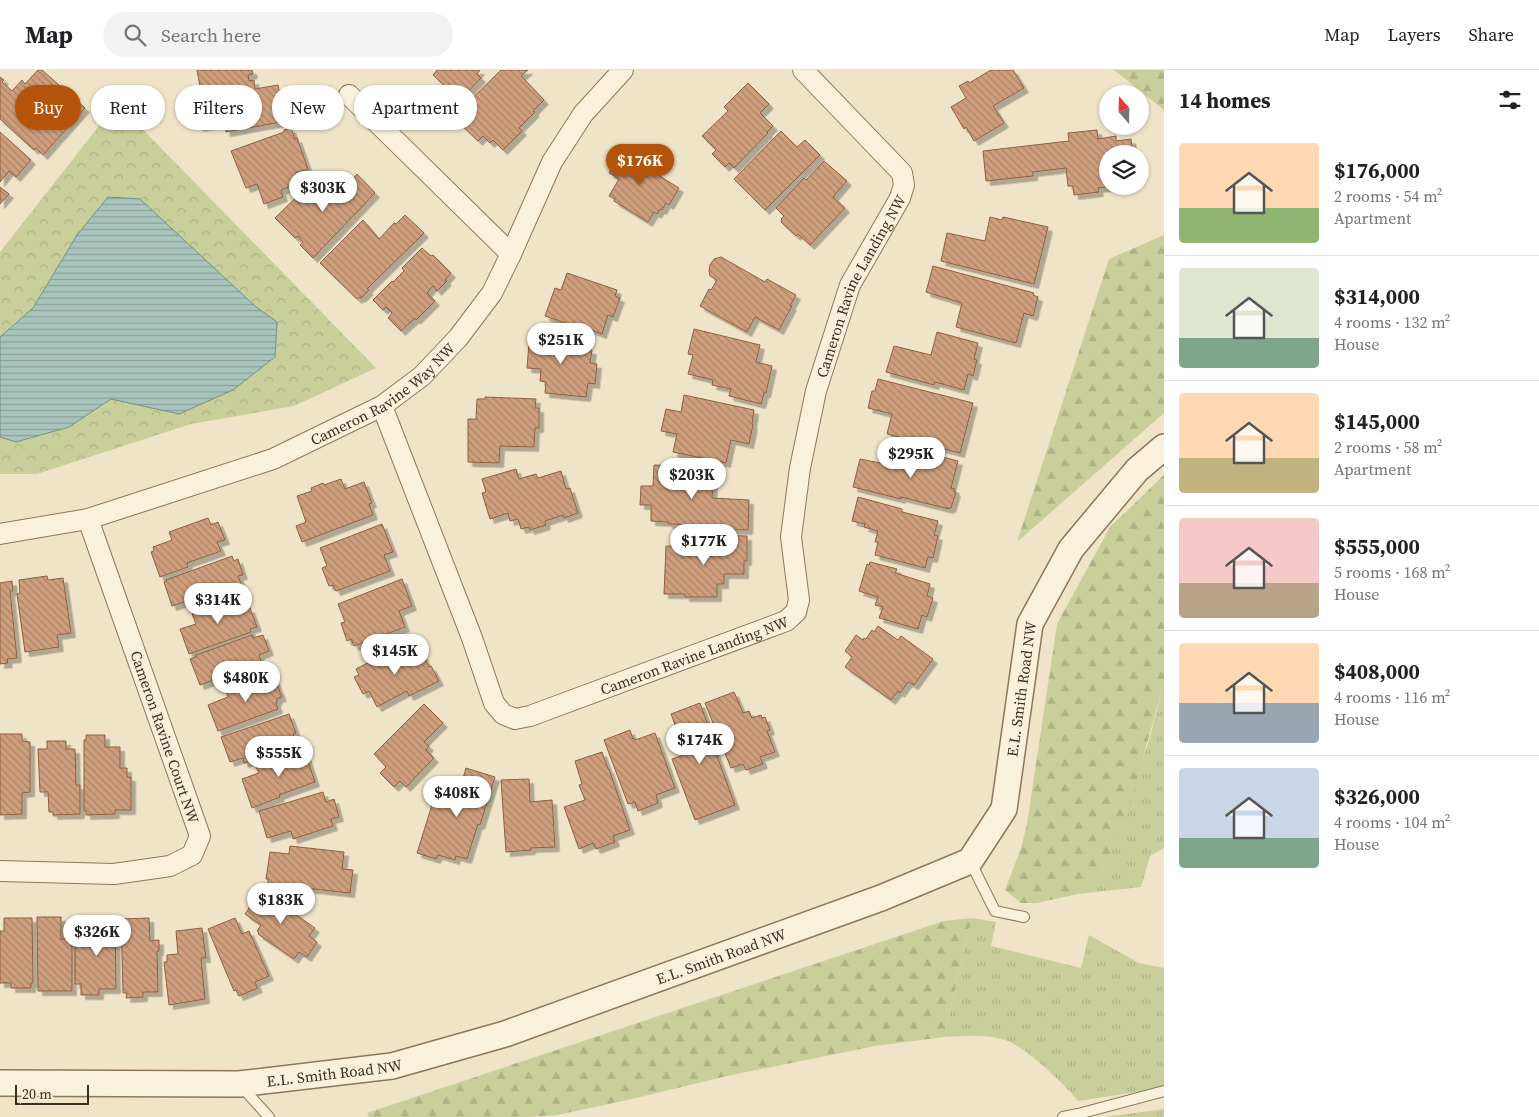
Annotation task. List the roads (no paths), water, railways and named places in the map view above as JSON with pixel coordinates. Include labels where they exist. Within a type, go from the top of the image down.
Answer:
[{"type":"street","name":"Cameron Ravine Way NW","points":[[0,534],[88,519],[272,459],[382,406],[422,376],[458,338],[492,293],[552,162],[583,114],[623,70]]},
{"type":"street","name":"Cameron Ravine Landing NW","points":[[382,406],[472,638],[494,703],[503,714],[515,719],[530,716],[786,621],[796,612],[798,600],[792,537],[800,468],[816,391],[850,285],[900,198],[904,185],[902,173],[803,70]]},
{"type":"street","points":[[349,95],[511,254]]},
{"type":"street","name":"E.L. Smith Road NW","points":[[0,1082],[239,1084],[392,1066],[505,1034],[881,898],[970,861],[1004,809],[1030,624],[1071,549],[1137,470],[1164,447]]},
{"type":"street","name":"Cameron Ravine Court NW","points":[[0,871],[114,874],[170,866],[192,855],[200,836],[88,519]]},
{"type":"lane","points":[[970,861],[996,911],[1024,917]]},
{"type":"lane","points":[[239,1084],[269,1117]]},
{"type":"lane","points":[[1062,1117],[1164,1091]]},
{"type":"water","points":[[108,197],[140,199],[255,306],[277,322],[275,357],[233,390],[179,414],[111,399],[69,427],[16,442],[0,437],[0,337],[33,308],[77,235]]}]
